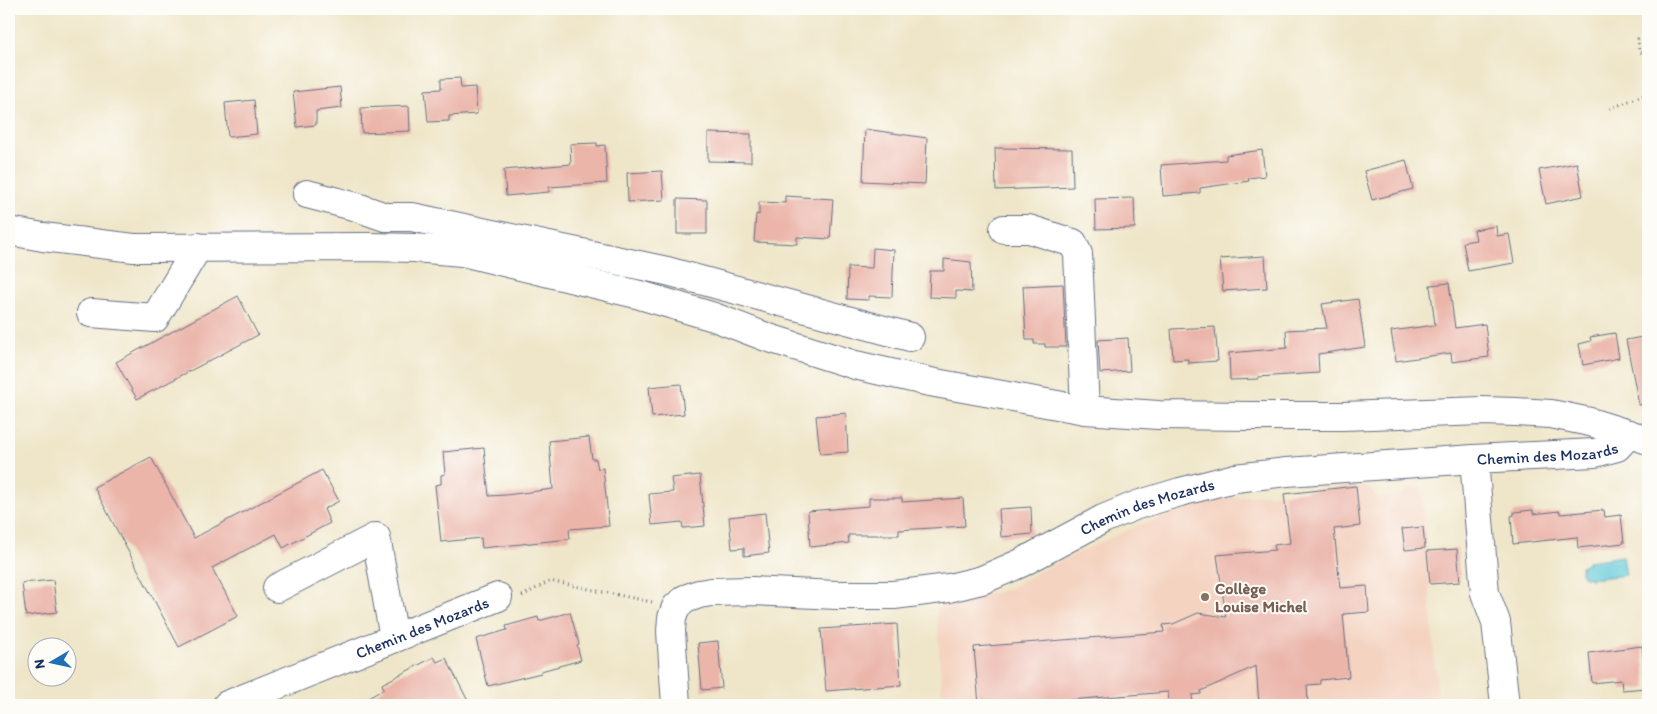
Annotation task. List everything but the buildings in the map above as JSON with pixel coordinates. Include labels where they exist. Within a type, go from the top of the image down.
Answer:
[{"type":"street","points":[[307,194],[357,207],[385,217],[412,217],[667,271],[910,337]]},
{"type":"street","points":[[370,247],[385,217]]},
{"type":"street","points":[[1004,229],[1029,229],[1073,243],[1078,254],[1085,410]]},
{"type":"street","points":[[9,231],[43,238],[134,248],[370,247],[462,252],[544,271],[714,317],[766,337],[856,365],[930,382],[1085,410],[1158,415],[1251,416],[1343,416],[1482,411],[1516,412],[1551,414],[1590,422],[1639,437]]},
{"type":"street","points":[[91,313],[155,318],[198,247]]},
{"type":"street","name":"Chemin des Mozards","points":[[676,607],[685,599],[711,592],[752,591],[894,595],[948,588],[982,580],[1103,519],[1137,505],[1235,478],[1287,472],[1474,459],[1595,453],[1617,447],[1639,437]]},
{"type":"street","points":[[1474,459],[1485,593],[1496,622],[1504,705]]},
{"type":"street","points":[[277,588],[376,537],[394,638]]},
{"type":"street","name":"Chemin des Mozards","points":[[227,705],[498,597]]},
{"type":"street","points":[[676,607],[672,618],[671,631],[676,705]]},
{"type":"path","points":[[1648,35],[1638,39],[1640,51],[1648,58]]},
{"type":"path","points":[[1610,109],[1648,93]]},
{"type":"path","name":"Chemin des Mozards","points":[[498,597],[511,602],[550,581],[676,607]]},
{"type":"shaded area","name":"Collège Louise Michel","points":[[1364,485],[1378,497],[1400,495],[1412,487],[1422,488],[1438,705],[942,705],[937,608],[1008,589],[1045,568],[1139,525],[1210,500]]},
{"type":"water","points":[[1623,556],[1626,575],[1590,579],[1584,577],[1581,573],[1581,566],[1588,561]]},
{"type":"place","name":"Collège Louise Michel","points":[[1205,597]]}]
